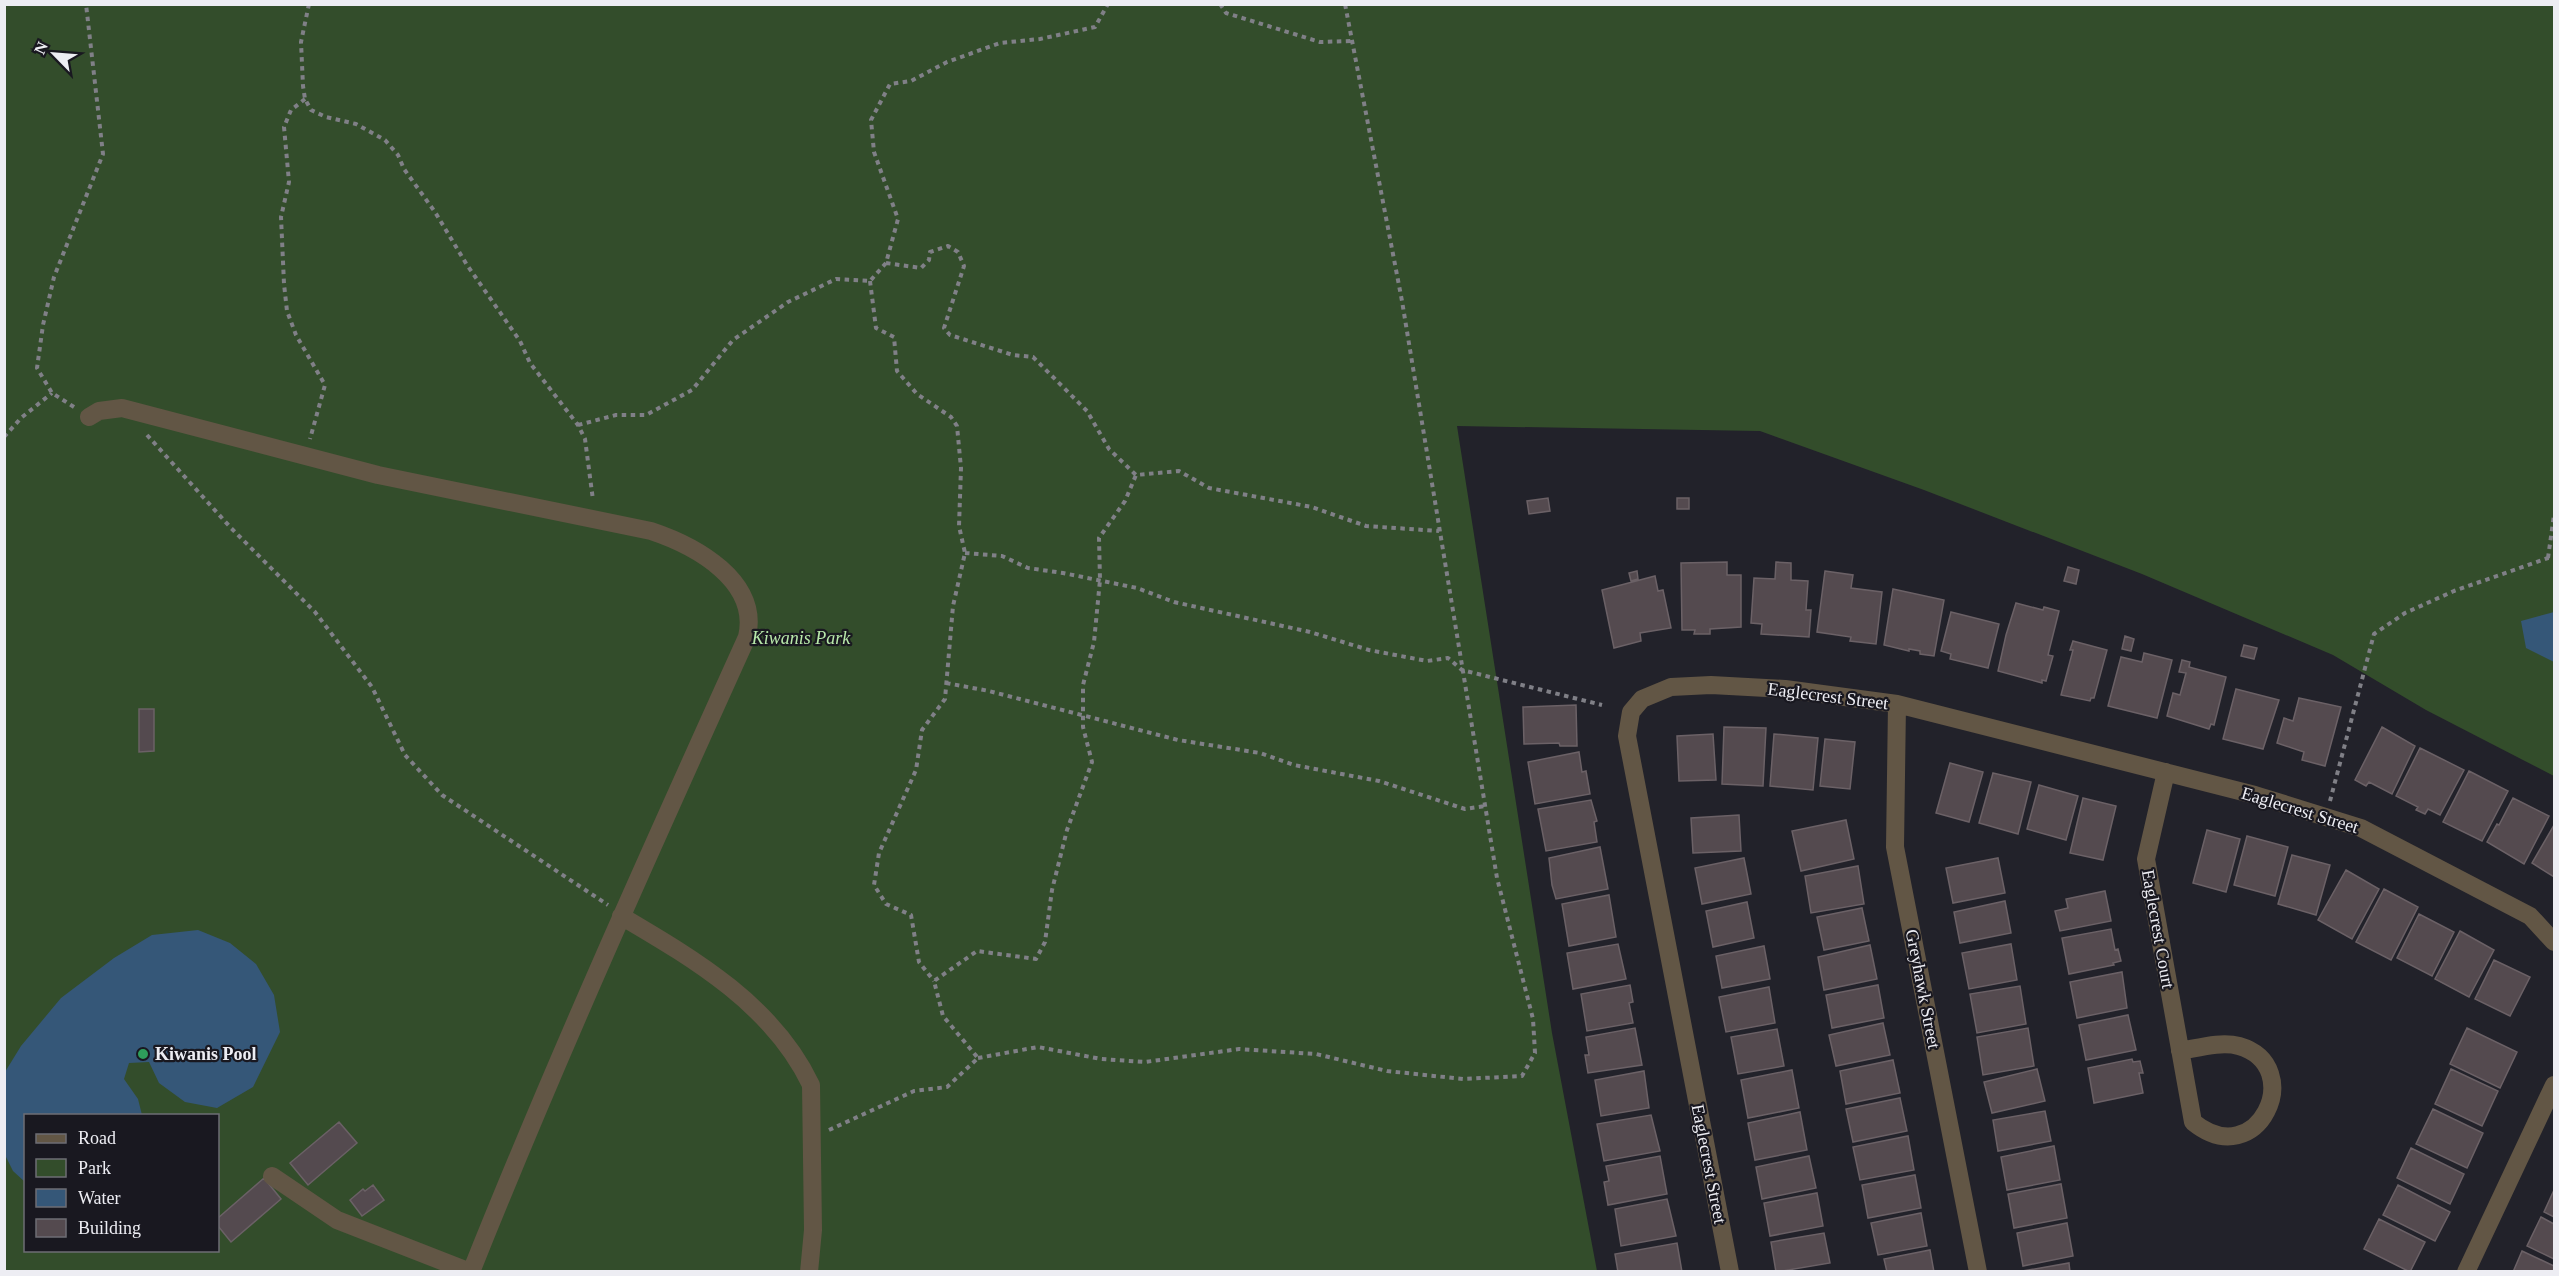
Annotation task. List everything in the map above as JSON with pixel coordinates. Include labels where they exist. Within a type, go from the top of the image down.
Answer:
[{"type":"street","points":[[89,417],[99,411],[122,408],[378,475],[597,518],[672,538],[728,574],[744,597],[749,615],[747,637],[621,916],[518,1155],[471,1272],[337,1220],[272,1176]]},
{"type":"street","name":"Eaglecrest Street","points":[[1730,1272],[1627,736],[1631,712],[1642,699],[1671,687],[1711,685],[1785,689],[1897,704],[2255,795],[2361,828],[2530,916],[2554,942]]},
{"type":"street","name":"Greyhawk Street","points":[[1897,704],[1895,847],[1978,1272]]},
{"type":"street","name":"Eaglecrest Court","points":[[2166,772],[2146,859],[2180,1051],[2193,1122],[2216,1136],[2236,1135],[2254,1127],[2264,1118],[2270,1106],[2272,1082],[2268,1069],[2251,1051],[2227,1044],[2180,1051]]},
{"type":"street","points":[[621,916],[682,952],[729,986],[762,1016],[800,1063],[811,1085],[813,1230],[809,1272]]},
{"type":"street","points":[[2466,1272],[2554,1085]]},
{"type":"path","points":[[86,4],[103,154],[54,277],[43,325],[37,368],[52,393],[89,417]]},
{"type":"path","points":[[309,4],[301,42],[305,99],[311,110],[319,115],[356,124],[385,140],[398,155],[404,170],[435,212],[467,265],[520,341],[530,363],[561,400],[578,425],[585,439],[586,461],[597,518]]},
{"type":"path","points":[[978,1058],[943,1016],[934,981],[919,962],[911,915],[886,904],[874,885],[879,853],[915,770],[922,730],[945,699],[953,606],[964,553],[959,526],[961,468],[957,426],[951,417],[917,394],[897,371],[894,337],[876,328],[870,281],[886,263],[898,219],[874,152],[871,120],[890,84],[911,81],[948,62],[1000,43],[1040,39],[1095,27],[1108,4]]},
{"type":"path","points":[[1220,4],[1226,13],[1269,24],[1320,42],[1352,41]]},
{"type":"path","points":[[812,1137],[841,1126],[914,1091],[947,1088],[978,1058],[1038,1047],[1101,1059],[1145,1062],[1239,1049],[1316,1054],[1387,1071],[1463,1079],[1522,1076],[1534,1053],[1533,1019],[1497,878],[1402,301],[1345,4]]},
{"type":"path","points":[[304,456],[317,420],[325,385],[296,335],[287,310],[281,217],[289,182],[284,127],[291,110],[305,99]]},
{"type":"path","points":[[886,263],[921,268],[929,260],[930,252],[948,246],[958,252],[964,266],[944,328],[950,335],[1013,355],[1033,357],[1087,411],[1109,449],[1136,474],[1179,471],[1209,488],[1312,507],[1366,526],[1439,531]]},
{"type":"path","points":[[578,425],[616,415],[646,415],[692,390],[733,340],[788,303],[836,279],[870,281]]},
{"type":"path","points":[[4,437],[21,418],[52,393]]},
{"type":"path","points":[[146,434],[231,528],[315,612],[372,687],[405,755],[442,795],[596,896],[621,916]]},
{"type":"path","points":[[934,981],[976,951],[1036,959],[1045,942],[1052,890],[1067,830],[1092,762],[1083,727],[1083,685],[1094,642],[1100,580],[1099,538],[1125,501],[1136,474]]},
{"type":"path","points":[[2548,558],[2554,515]]},
{"type":"path","points":[[964,553],[1002,556],[1028,568],[1137,588],[1174,602],[1310,632],[1369,650],[1427,661],[1448,658],[1462,670],[1602,705]]},
{"type":"path","points":[[2326,816],[2374,634],[2405,613],[2454,591],[2548,558],[2554,558]]},
{"type":"path","points":[[946,683],[1083,714],[1178,740],[1260,753],[1294,765],[1379,781],[1465,808],[1485,806]]},
{"type":"green space","name":"Kiwanis Park","points":[[5,5],[2554,5],[2554,776],[2426,710],[2333,655],[2142,574],[1924,490],[1760,431],[1457,426],[1552,1033],[1597,1271],[5,1272]]},
{"type":"water","points":[[2554,612],[2554,662],[2526,648],[2521,621]]},
{"type":"water","name":"Kiwanis Pool","points":[[198,930],[230,943],[256,964],[274,995],[280,1032],[253,1087],[217,1108],[185,1102],[159,1083],[149,1062],[129,1063],[124,1079],[138,1099],[142,1114],[24,1114],[24,1181],[13,1171],[4,1153],[5,1072],[21,1046],[61,998],[114,958],[152,935]]},
{"type":"building","points":[[1548,498],[1550,511],[1529,514],[1527,501]]},
{"type":"building","points":[[1677,498],[1689,498],[1689,509],[1677,509]]},
{"type":"building","points":[[1727,562],[1727,575],[1741,575],[1741,627],[1710,629],[1710,634],[1694,634],[1695,630],[1682,630],[1681,563]]},
{"type":"building","points":[[1776,562],[1791,563],[1791,580],[1808,581],[1806,610],[1811,610],[1809,637],[1761,634],[1762,624],[1751,623],[1754,578],[1775,579]]},
{"type":"building","points":[[2068,567],[2079,570],[2076,584],[2064,581]]},
{"type":"building","points":[[1637,571],[1638,579],[1631,581],[1629,573]]},
{"type":"building","points":[[1825,571],[1853,575],[1851,588],[1882,592],[1876,644],[1850,641],[1851,637],[1817,632]]},
{"type":"building","points":[[1655,576],[1658,591],[1663,590],[1671,628],[1640,633],[1641,641],[1614,648],[1602,590]]},
{"type":"building","points":[[1893,589],[1944,600],[1934,656],[1920,654],[1920,651],[1909,649],[1909,651],[1884,645]]},
{"type":"building","points":[[2016,603],[2043,610],[2044,607],[2059,611],[2048,655],[2053,656],[2046,681],[2042,680],[2042,683],[1998,671]]},
{"type":"building","points":[[1951,612],[1999,624],[1988,668],[1950,659],[1951,654],[1941,651]]},
{"type":"building","points":[[2125,636],[2134,639],[2131,651],[2122,649]]},
{"type":"building","points":[[2073,641],[2107,650],[2094,698],[2090,701],[2061,695],[2073,650],[2070,650]]},
{"type":"building","points":[[2244,645],[2257,648],[2254,659],[2241,656]]},
{"type":"building","points":[[2144,653],[2172,660],[2157,718],[2108,706],[2121,657],[2142,662]]},
{"type":"building","points":[[2182,660],[2190,662],[2189,667],[2226,677],[2214,725],[2211,724],[2209,729],[2167,716],[2173,693],[2180,695],[2186,673],[2179,672]]},
{"type":"building","points":[[2236,689],[2279,700],[2263,749],[2223,739]]},
{"type":"building","points":[[2299,698],[2341,707],[2325,766],[2302,760],[2304,752],[2277,743],[2284,718],[2293,721]]},
{"type":"building","points":[[1576,705],[1577,746],[1560,746],[1559,743],[1524,744],[1523,707]]},
{"type":"building","points":[[139,709],[154,709],[154,751],[139,752]]},
{"type":"building","points":[[1724,727],[1766,728],[1763,786],[1722,784]]},
{"type":"building","points":[[2382,727],[2415,746],[2392,794],[2369,782],[2366,786],[2355,780]]},
{"type":"building","points":[[1713,734],[1716,780],[1679,781],[1677,736]]},
{"type":"building","points":[[1774,734],[1818,738],[1813,790],[1770,786]]},
{"type":"building","points":[[1825,739],[1855,742],[1850,789],[1820,786]]},
{"type":"building","points":[[2420,748],[2464,770],[2440,815],[2428,809],[2425,814],[2416,810],[2418,807],[2396,796]]},
{"type":"building","points":[[1579,752],[1582,772],[1586,771],[1590,794],[1535,804],[1528,762]]},
{"type":"building","points":[[1950,763],[1983,772],[1969,822],[1936,813]]},
{"type":"building","points":[[2469,771],[2508,791],[2482,841],[2443,822]]},
{"type":"building","points":[[1993,773],[2031,782],[2018,834],[1979,823]]},
{"type":"building","points":[[2039,785],[2078,796],[2066,840],[2027,829]]},
{"type":"building","points":[[2083,798],[2116,806],[2103,860],[2070,853]]},
{"type":"building","points":[[2513,798],[2549,816],[2524,864],[2487,842]]},
{"type":"building","points":[[1591,800],[1597,821],[1594,822],[1597,842],[1546,851],[1538,809]]},
{"type":"building","points":[[1739,815],[1741,851],[1693,853],[1691,818]]},
{"type":"building","points":[[1846,820],[1854,859],[1801,871],[1792,831]]},
{"type":"building","points":[[2554,825],[2554,877],[2532,863]]},
{"type":"building","points":[[2207,830],[2240,839],[2226,892],[2193,883]]},
{"type":"building","points":[[2247,836],[2288,847],[2275,896],[2234,885]]},
{"type":"building","points":[[1600,847],[1608,889],[1556,899],[1549,858]]},
{"type":"building","points":[[2292,855],[2330,865],[2316,915],[2278,904]]},
{"type":"building","points":[[1744,858],[1751,894],[1702,904],[1695,868]]},
{"type":"building","points":[[1998,858],[2005,893],[1953,903],[1946,868]]},
{"type":"building","points":[[1858,866],[1864,904],[1811,913],[1805,876]]},
{"type":"building","points":[[2346,870],[2379,889],[2352,939],[2318,920]]},
{"type":"building","points":[[2384,889],[2418,907],[2391,960],[2356,942]]},
{"type":"building","points":[[2105,891],[2111,921],[2060,931],[2055,911],[2068,908],[2066,899]]},
{"type":"building","points":[[1609,895],[1616,937],[1569,946],[1562,904]]},
{"type":"building","points":[[2005,901],[2011,933],[1960,943],[1954,912]]},
{"type":"building","points":[[1747,902],[1754,938],[1713,947],[1706,911]]},
{"type":"building","points":[[1862,908],[1869,941],[1824,950],[1817,917]]},
{"type":"building","points":[[2419,914],[2454,932],[2432,976],[2397,958]]},
{"type":"building","points":[[2111,929],[2115,950],[2118,949],[2121,961],[2113,963],[2114,965],[2069,974],[2062,938]]},
{"type":"building","points":[[2460,931],[2494,950],[2469,997],[2435,979]]},
{"type":"building","points":[[1618,944],[1626,979],[1573,989],[1567,953]]},
{"type":"building","points":[[2011,944],[2017,980],[1969,989],[1962,953]]},
{"type":"building","points":[[1870,945],[1877,979],[1824,990],[1818,957]]},
{"type":"building","points":[[1764,946],[1770,979],[1722,988],[1716,956]]},
{"type":"building","points":[[2494,960],[2530,977],[2510,1016],[2475,999]]},
{"type":"building","points":[[2122,972],[2127,1008],[2077,1018],[2070,982]]},
{"type":"building","points":[[1630,985],[1633,1002],[1629,1003],[1633,1023],[1587,1031],[1581,994]]},
{"type":"building","points":[[1878,985],[1884,1018],[1832,1028],[1826,995]]},
{"type":"building","points":[[2020,986],[2026,1024],[1977,1033],[1970,994]]},
{"type":"building","points":[[1769,987],[1775,1023],[1726,1032],[1719,997]]},
{"type":"building","points":[[2128,1015],[2136,1050],[2086,1060],[2079,1025]]},
{"type":"building","points":[[1883,1023],[1890,1055],[1836,1066],[1829,1035]]},
{"type":"building","points":[[1635,1028],[1642,1065],[1588,1073],[1585,1055],[1589,1055],[1586,1037]]},
{"type":"building","points":[[2028,1028],[2034,1066],[1983,1075],[1977,1037]]},
{"type":"building","points":[[2467,1028],[2517,1052],[2500,1088],[2450,1064]]},
{"type":"building","points":[[1777,1029],[1784,1066],[1738,1074],[1731,1037]]},
{"type":"building","points":[[2132,1059],[2133,1062],[2140,1061],[2143,1073],[2139,1073],[2143,1093],[2094,1103],[2088,1068]]},
{"type":"building","points":[[1893,1060],[1900,1093],[1846,1104],[1840,1071]]},
{"type":"building","points":[[2037,1069],[2045,1101],[1992,1113],[1984,1082]]},
{"type":"building","points":[[2451,1069],[2498,1091],[2482,1126],[2435,1104]]},
{"type":"building","points":[[1792,1070],[1799,1108],[1748,1118],[1741,1080]]},
{"type":"building","points":[[1644,1071],[1649,1108],[1601,1116],[1595,1080]]},
{"type":"building","points":[[1900,1098],[1907,1131],[1853,1142],[1846,1109]]},
{"type":"building","points":[[2433,1109],[2483,1133],[2467,1168],[2416,1144]]},
{"type":"building","points":[[2045,1111],[2051,1141],[1998,1151],[1993,1120]]},
{"type":"building","points":[[1800,1112],[1807,1150],[1755,1160],[1748,1123]]},
{"type":"building","points":[[1651,1115],[1660,1151],[1604,1161],[1597,1124]]},
{"type":"building","points":[[339,1122],[357,1143],[308,1185],[290,1163]]},
{"type":"building","points":[[1908,1136],[1914,1170],[1860,1180],[1853,1147]]},
{"type":"building","points":[[2054,1146],[2060,1180],[2007,1190],[2001,1157]]},
{"type":"building","points":[[2411,1148],[2464,1174],[2450,1204],[2397,1178]]},
{"type":"building","points":[[1660,1156],[1667,1194],[1608,1205],[1604,1182],[1609,1181],[1606,1166]]},
{"type":"building","points":[[1809,1156],[1816,1188],[1762,1199],[1756,1167]]},
{"type":"building","points":[[1915,1175],[1921,1208],[1868,1218],[1862,1185]]},
{"type":"building","points":[[264,1178],[281,1199],[231,1242],[219,1227],[219,1217]]},
{"type":"building","points":[[2061,1184],[2067,1218],[2014,1228],[2008,1194]]},
{"type":"building","points":[[373,1185],[384,1200],[362,1216],[350,1200],[363,1189],[365,1191]]},
{"type":"building","points":[[2398,1185],[2450,1212],[2435,1241],[2383,1215]]},
{"type":"building","points":[[2554,1190],[2554,1217],[2544,1212]]},
{"type":"building","points":[[1817,1193],[1823,1226],[1770,1236],[1764,1203]]},
{"type":"building","points":[[1667,1199],[1676,1236],[1621,1246],[1615,1209]]},
{"type":"building","points":[[1921,1213],[1927,1246],[1878,1255],[1871,1223]]},
{"type":"building","points":[[2541,1217],[2554,1224],[2554,1259],[2527,1246]]},
{"type":"building","points":[[2379,1219],[2425,1242],[2410,1272],[2364,1249]]},
{"type":"building","points":[[2067,1223],[2073,1256],[2023,1266],[2017,1233]]},
{"type":"building","points":[[1824,1233],[1830,1263],[1776,1272],[1771,1242]]},
{"type":"building","points":[[1677,1243],[1682,1272],[1618,1272],[1615,1254]]},
{"type":"building","points":[[1930,1250],[1934,1272],[1887,1272],[1884,1259]]},
{"type":"building","points":[[2522,1251],[2554,1266],[2554,1272],[2513,1272]]},
{"type":"building","points":[[2069,1263],[2070,1272],[2023,1272],[2023,1271]]},
{"type":"place","name":"Kiwanis Pool","points":[[143,1054]]}]
